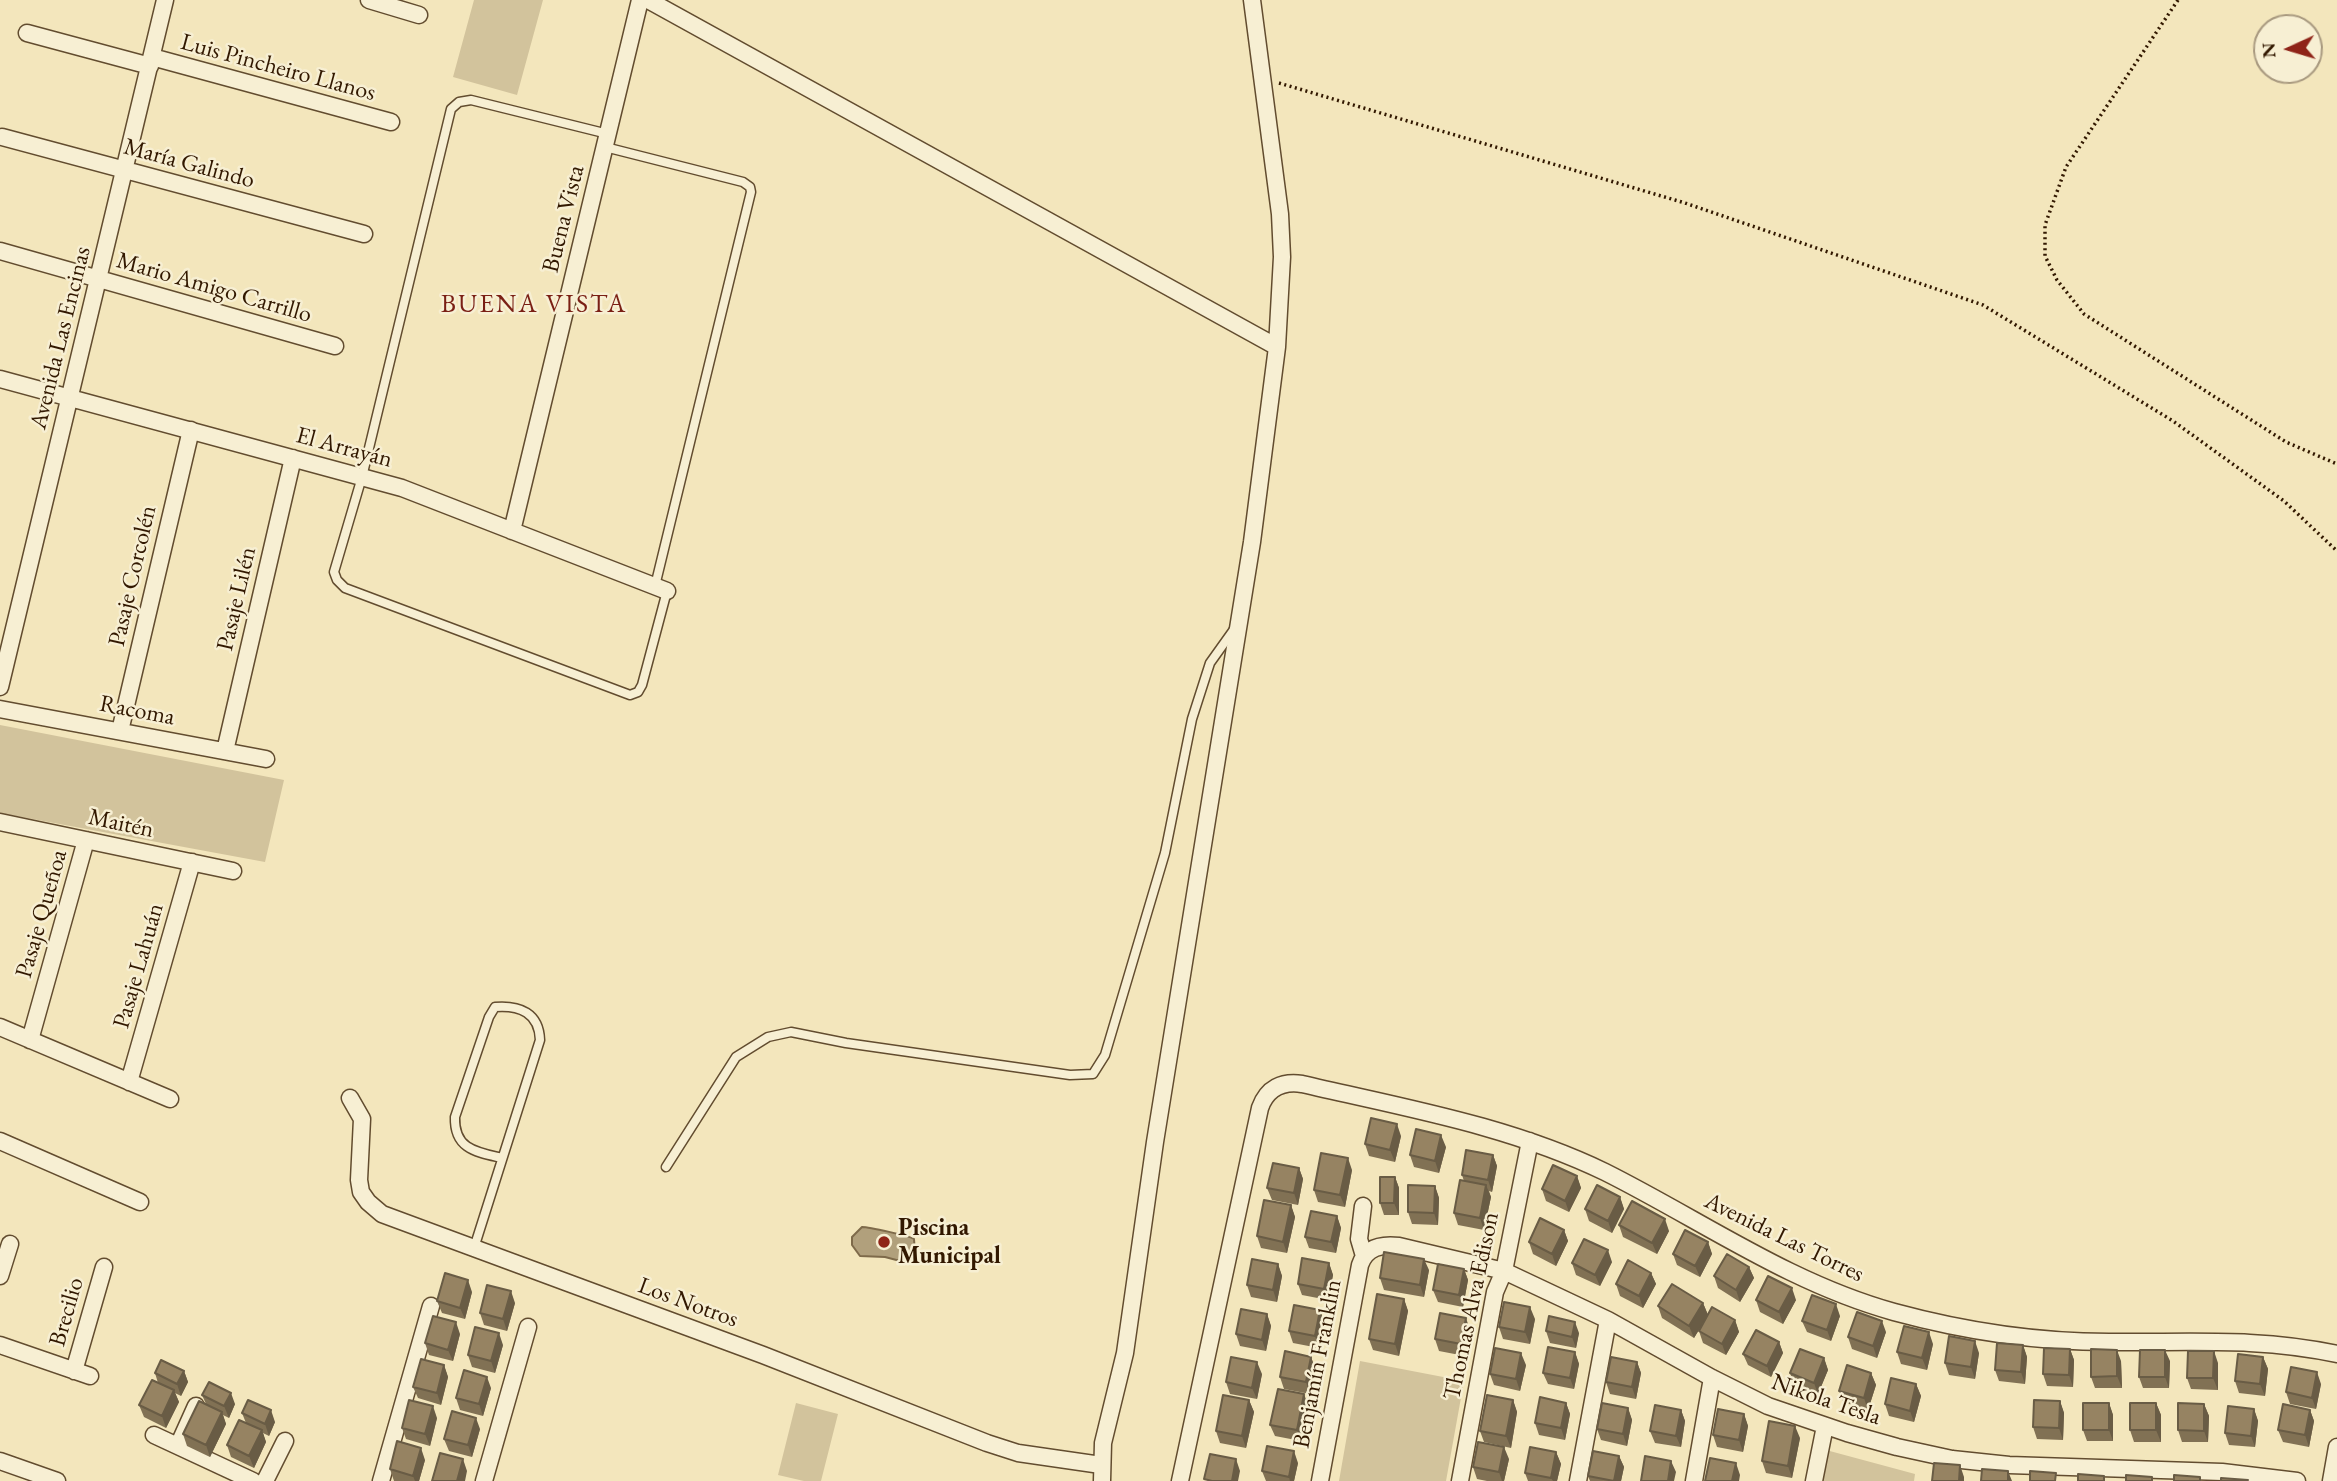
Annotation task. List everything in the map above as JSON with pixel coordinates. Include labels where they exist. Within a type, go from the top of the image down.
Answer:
[{"type":"street","name":"Avenida Las Encinas","points":[[0,687],[165,0]]},
{"type":"street","points":[[369,0],[419,15]]},
{"type":"street","name":"Buena Vista","points":[[512,531],[640,0]]},
{"type":"street","points":[[648,0],[1277,347]]},
{"type":"street","points":[[1102,1473],[1103,1443],[1125,1353],[1155,1142],[1252,542],[1277,347],[1282,270],[1280,214],[1252,0]]},
{"type":"street","name":"Luis Pincheiro Llanos","points":[[27,33],[151,61],[391,122]]},
{"type":"street","name":"María Galindo","points":[[2,137],[364,234]]},
{"type":"street","name":"Mario Amigo Carrillo","points":[[0,251],[335,346]]},
{"type":"street","name":"El Arrayán","points":[[0,379],[402,488],[661,589]]},
{"type":"street","name":"Pasaje Corcolén","points":[[120,732],[191,430]]},
{"type":"street","name":"Pasaje Lilén","points":[[225,751],[293,458]]},
{"type":"street","name":"Racoma","points":[[0,709],[266,759]]},
{"type":"street","name":"Maitén","points":[[0,822],[233,871]]},
{"type":"street","name":"Pasaje Queñoa","points":[[30,1040],[86,840]]},
{"type":"street","name":"Pasaje Lahuán","points":[[129,1082],[192,862]]},
{"type":"street","points":[[0,1027],[170,1099]]},
{"type":"street","name":"Avenida Las Torres","points":[[1180,1481],[1260,1108],[1273,1088],[1286,1083],[1302,1084],[1458,1120],[1530,1141],[1604,1172],[1741,1248],[1798,1275],[1857,1300],[1901,1314],[2032,1338],[2109,1342],[2242,1342],[2337,1354]]},
{"type":"street","name":"Los Notros","points":[[350,1098],[362,1119],[359,1180],[361,1192],[382,1214],[763,1354],[987,1443],[1102,1473]]},
{"type":"street","points":[[0,1141],[140,1202]]},
{"type":"street","name":"Thomas Alva Edison","points":[[1461,1481],[1496,1292],[1504,1271],[1530,1141]]},
{"type":"street","name":"Benjamín Franklin","points":[[1320,1481],[1360,1265],[1368,1252],[1359,1239],[1363,1206]]},
{"type":"street","points":[[0,1276],[10,1244]]},
{"type":"street","name":"Nikola Tesla","points":[[1368,1252],[1392,1245],[1504,1271],[1608,1320],[1768,1406],[1825,1426],[1916,1452],[1980,1463],[2054,1468],[2222,1472],[2297,1481]]},
{"type":"street","name":"Brecilio","points":[[74,1371],[104,1267]]},
{"type":"street","points":[[382,1481],[431,1306]]},
{"type":"street","points":[[1578,1481],[1608,1320]]},
{"type":"street","points":[[484,1481],[528,1327]]},
{"type":"street","points":[[0,1345],[90,1376]]},
{"type":"street","points":[[1694,1481],[1712,1378]]},
{"type":"street","points":[[177,1446],[196,1406]]},
{"type":"street","points":[[1815,1481],[1825,1426]]},
{"type":"street","points":[[154,1435],[253,1481]]},
{"type":"street","points":[[265,1481],[285,1441]]},
{"type":"street","points":[[2331,1481],[2337,1447]]},
{"type":"street","points":[[0,1461],[27,1476],[57,1481]]},
{"type":"lane","points":[[471,100],[743,182],[750,187],[642,685],[634,694],[625,694],[340,584],[334,572],[335,564],[362,477],[451,109],[459,102],[471,100]]},
{"type":"lane","points":[[666,1167],[736,1057],[768,1037],[791,1032],[846,1043],[1070,1075],[1093,1073],[1105,1055],[1165,853],[1192,719],[1210,663],[1239,622]]},
{"type":"lane","points":[[474,1248],[540,1040],[540,1028],[525,1011],[504,1006],[495,1007],[489,1017],[454,1127],[464,1145],[475,1152],[502,1158]]},
{"type":"path","points":[[2178,0],[2066,167],[2045,225],[2045,256],[2057,280],[2084,314],[2286,442],[2337,464]]},
{"type":"path","points":[[1261,78],[1685,203],[1983,305],[2173,421],[2284,500],[2337,551]]},
{"type":"shaded area","points":[[474,0],[543,0],[517,95],[453,77]]},
{"type":"shaded area","points":[[0,725],[284,780],[265,862],[0,813]]},
{"type":"shaded area","name":"Piscina Municipal","points":[[862,1227],[914,1239],[915,1253],[904,1262],[885,1257],[860,1256],[852,1245],[852,1237]]},
{"type":"shaded area","points":[[1360,1361],[1464,1381],[1446,1481],[1339,1481]]},
{"type":"shaded area","points":[[796,1403],[838,1414],[821,1481],[804,1481],[778,1475]]},
{"type":"shaded area","points":[[1826,1450],[1915,1474],[1914,1481],[1821,1481]]},
{"type":"building","points":[[1371,1118],[1397,1124],[1390,1150],[1365,1144]]},
{"type":"building","points":[[1416,1129],[1441,1135],[1435,1161],[1410,1155]]},
{"type":"building","points":[[1466,1150],[1493,1155],[1488,1180],[1462,1175]]},
{"type":"building","points":[[1321,1153],[1348,1158],[1340,1195],[1314,1190]]},
{"type":"building","points":[[1273,1163],[1299,1168],[1294,1193],[1267,1188]]},
{"type":"building","points":[[1553,1165],[1577,1176],[1565,1201],[1542,1189]]},
{"type":"building","points":[[1380,1177],[1395,1177],[1394,1203],[1380,1203]]},
{"type":"building","points":[[1460,1180],[1486,1185],[1480,1218],[1454,1213]]},
{"type":"building","points":[[1408,1185],[1435,1186],[1434,1213],[1408,1212]]},
{"type":"building","points":[[1597,1185],[1620,1197],[1608,1221],[1585,1209]]},
{"type":"building","points":[[1264,1200],[1291,1205],[1283,1242],[1257,1236]]},
{"type":"building","points":[[1632,1201],[1665,1219],[1652,1243],[1619,1225]]},
{"type":"building","points":[[1311,1211],[1337,1216],[1331,1242],[1305,1237]]},
{"type":"building","points":[[1540,1218],[1564,1230],[1552,1254],[1529,1242]]},
{"type":"building","points":[[1685,1230],[1708,1242],[1695,1266],[1673,1254]]},
{"type":"building","points":[[1584,1239],[1608,1250],[1595,1275],[1572,1263]]},
{"type":"building","points":[[1384,1252],[1424,1259],[1420,1285],[1380,1278]]},
{"type":"building","points":[[1727,1254],[1749,1267],[1736,1290],[1714,1276]]},
{"type":"building","points":[[1302,1258],[1329,1263],[1324,1289],[1298,1284]]},
{"type":"building","points":[[1252,1259],[1278,1264],[1273,1290],[1247,1285]]},
{"type":"building","points":[[1628,1260],[1651,1273],[1639,1296],[1616,1284]]},
{"type":"building","points":[[1438,1264],[1464,1269],[1459,1295],[1433,1290]]},
{"type":"building","points":[[445,1273],[468,1280],[460,1308],[437,1301]]},
{"type":"building","points":[[1768,1276],[1792,1288],[1779,1312],[1756,1300]]},
{"type":"building","points":[[1672,1284],[1703,1303],[1689,1326],[1658,1306]]},
{"type":"building","points":[[487,1285],[511,1291],[503,1319],[480,1313]]},
{"type":"building","points":[[1377,1294],[1404,1299],[1395,1344],[1369,1339]]},
{"type":"building","points":[[1812,1295],[1836,1304],[1827,1330],[1802,1321]]},
{"type":"building","points":[[1504,1302],[1530,1307],[1525,1332],[1499,1327]]},
{"type":"building","points":[[1294,1305],[1320,1310],[1315,1336],[1289,1331]]},
{"type":"building","points":[[1712,1307],[1735,1320],[1722,1344],[1699,1331]]},
{"type":"building","points":[[1241,1309],[1267,1314],[1262,1340],[1236,1334]]},
{"type":"building","points":[[1857,1312],[1882,1321],[1873,1346],[1848,1337]]},
{"type":"building","points":[[1440,1313],[1466,1318],[1461,1344],[1435,1339]]},
{"type":"building","points":[[433,1316],[456,1322],[448,1350],[425,1343]]},
{"type":"building","points":[[1549,1316],[1575,1322],[1572,1337],[1546,1331]]},
{"type":"building","points":[[1904,1326],[1929,1332],[1922,1358],[1897,1352]]},
{"type":"building","points":[[475,1327],[499,1333],[491,1361],[468,1355]]},
{"type":"building","points":[[1756,1330],[1779,1342],[1767,1366],[1743,1354]]},
{"type":"building","points":[[1949,1336],[1975,1341],[1971,1367],[1945,1363]]},
{"type":"building","points":[[1997,1343],[2023,1345],[2021,1372],[1995,1370]]},
{"type":"building","points":[[1548,1347],[1575,1352],[1570,1378],[1543,1373]]},
{"type":"building","points":[[1495,1348],[1521,1353],[1516,1379],[1490,1374]]},
{"type":"building","points":[[2044,1348],[2070,1349],[2069,1375],[2043,1374]]},
{"type":"building","points":[[1800,1349],[1824,1358],[1814,1383],[1790,1373]]},
{"type":"building","points":[[2091,1349],[2117,1350],[2117,1376],[2091,1377]]},
{"type":"building","points":[[2140,1350],[2165,1350],[2165,1377],[2139,1377]]},
{"type":"building","points":[[1285,1351],[1311,1357],[1306,1382],[1280,1377]]},
{"type":"building","points":[[2188,1351],[2214,1351],[2213,1378],[2187,1378]]},
{"type":"building","points":[[2238,1354],[2263,1357],[2260,1384],[2235,1381]]},
{"type":"building","points":[[1231,1357],[1257,1362],[1252,1388],[1226,1382]]},
{"type":"building","points":[[1611,1357],[1637,1362],[1632,1387],[1606,1382]]},
{"type":"building","points":[[421,1359],[444,1365],[437,1393],[413,1387]]},
{"type":"building","points":[[161,1360],[184,1371],[177,1384],[155,1373]]},
{"type":"building","points":[[1847,1365],[1871,1373],[1864,1398],[1839,1391]]},
{"type":"building","points":[[2291,1367],[2317,1372],[2312,1398],[2286,1392]]},
{"type":"building","points":[[464,1370],[487,1377],[479,1404],[456,1398]]},
{"type":"building","points":[[1891,1378],[1916,1384],[1910,1411],[1885,1404]]},
{"type":"building","points":[[152,1380],[174,1390],[162,1416],[139,1405]]},
{"type":"building","points":[[209,1382],[231,1393],[224,1406],[202,1395]]},
{"type":"building","points":[[1278,1389],[1304,1394],[1297,1430],[1270,1425]]},
{"type":"building","points":[[1223,1395],[1249,1400],[1242,1436],[1216,1431]]},
{"type":"building","points":[[1487,1395],[1513,1400],[1506,1436],[1480,1431]]},
{"type":"building","points":[[1540,1397],[1566,1403],[1561,1428],[1535,1423]]},
{"type":"building","points":[[248,1400],[271,1410],[265,1424],[242,1413]]},
{"type":"building","points":[[409,1400],[433,1406],[425,1434],[402,1428]]},
{"type":"building","points":[[2034,1400],[2060,1401],[2059,1428],[2033,1427]]},
{"type":"building","points":[[199,1401],[222,1412],[206,1445],[183,1434]]},
{"type":"building","points":[[1602,1403],[1628,1408],[1623,1434],[1597,1429]]},
{"type":"building","points":[[2083,1403],[2109,1403],[2109,1430],[2083,1430]]},
{"type":"building","points":[[2130,1403],[2156,1403],[2156,1430],[2130,1430]]},
{"type":"building","points":[[2178,1403],[2204,1404],[2204,1431],[2178,1430]]},
{"type":"building","points":[[2283,1404],[2310,1410],[2305,1435],[2278,1430]]},
{"type":"building","points":[[1655,1405],[1681,1410],[1676,1436],[1650,1431]]},
{"type":"building","points":[[2228,1406],[2254,1409],[2251,1436],[2225,1433]]},
{"type":"building","points":[[1718,1409],[1744,1414],[1739,1440],[1713,1435]]},
{"type":"building","points":[[452,1411],[476,1418],[468,1445],[444,1439]]},
{"type":"building","points":[[239,1420],[262,1430],[249,1456],[227,1445]]},
{"type":"building","points":[[1769,1421],[1795,1426],[1788,1466],[1762,1461]]},
{"type":"building","points":[[397,1441],[421,1448],[413,1476],[390,1469]]},
{"type":"building","points":[[1478,1442],[1504,1447],[1499,1472],[1473,1467]]},
{"type":"building","points":[[1267,1446],[1294,1451],[1289,1477],[1262,1471]]},
{"type":"building","points":[[1530,1447],[1556,1452],[1551,1478],[1525,1473]]},
{"type":"building","points":[[1593,1451],[1619,1456],[1614,1481],[1588,1476]]},
{"type":"building","points":[[440,1453],[463,1459],[457,1481],[432,1481]]},
{"type":"building","points":[[1210,1454],[1236,1459],[1232,1481],[1204,1479]]},
{"type":"building","points":[[1645,1456],[1671,1461],[1668,1481],[1641,1481]]},
{"type":"building","points":[[1710,1458],[1736,1463],[1732,1481],[1705,1481]]},
{"type":"building","points":[[1934,1463],[1960,1465],[1959,1481],[1932,1481]]},
{"type":"building","points":[[1982,1469],[2008,1471],[2008,1481],[1981,1481]]},
{"type":"building","points":[[2030,1471],[2056,1473],[2055,1481],[2030,1481]]},
{"type":"building","points":[[2078,1474],[2104,1476],[2104,1481],[2078,1481]]},
{"type":"building","points":[[2126,1475],[2152,1477],[2152,1481],[2126,1481]]},
{"type":"building","points":[[2174,1475],[2200,1477],[2200,1481],[2174,1481]]},
{"type":"building","points":[[2221,1478],[2248,1480],[2221,1481]]},
{"type":"place","name":"Piscina Municipal","points":[[884,1242]]},
{"type":"district","name":"BUENA VISTA","points":[[534,305]]}]
